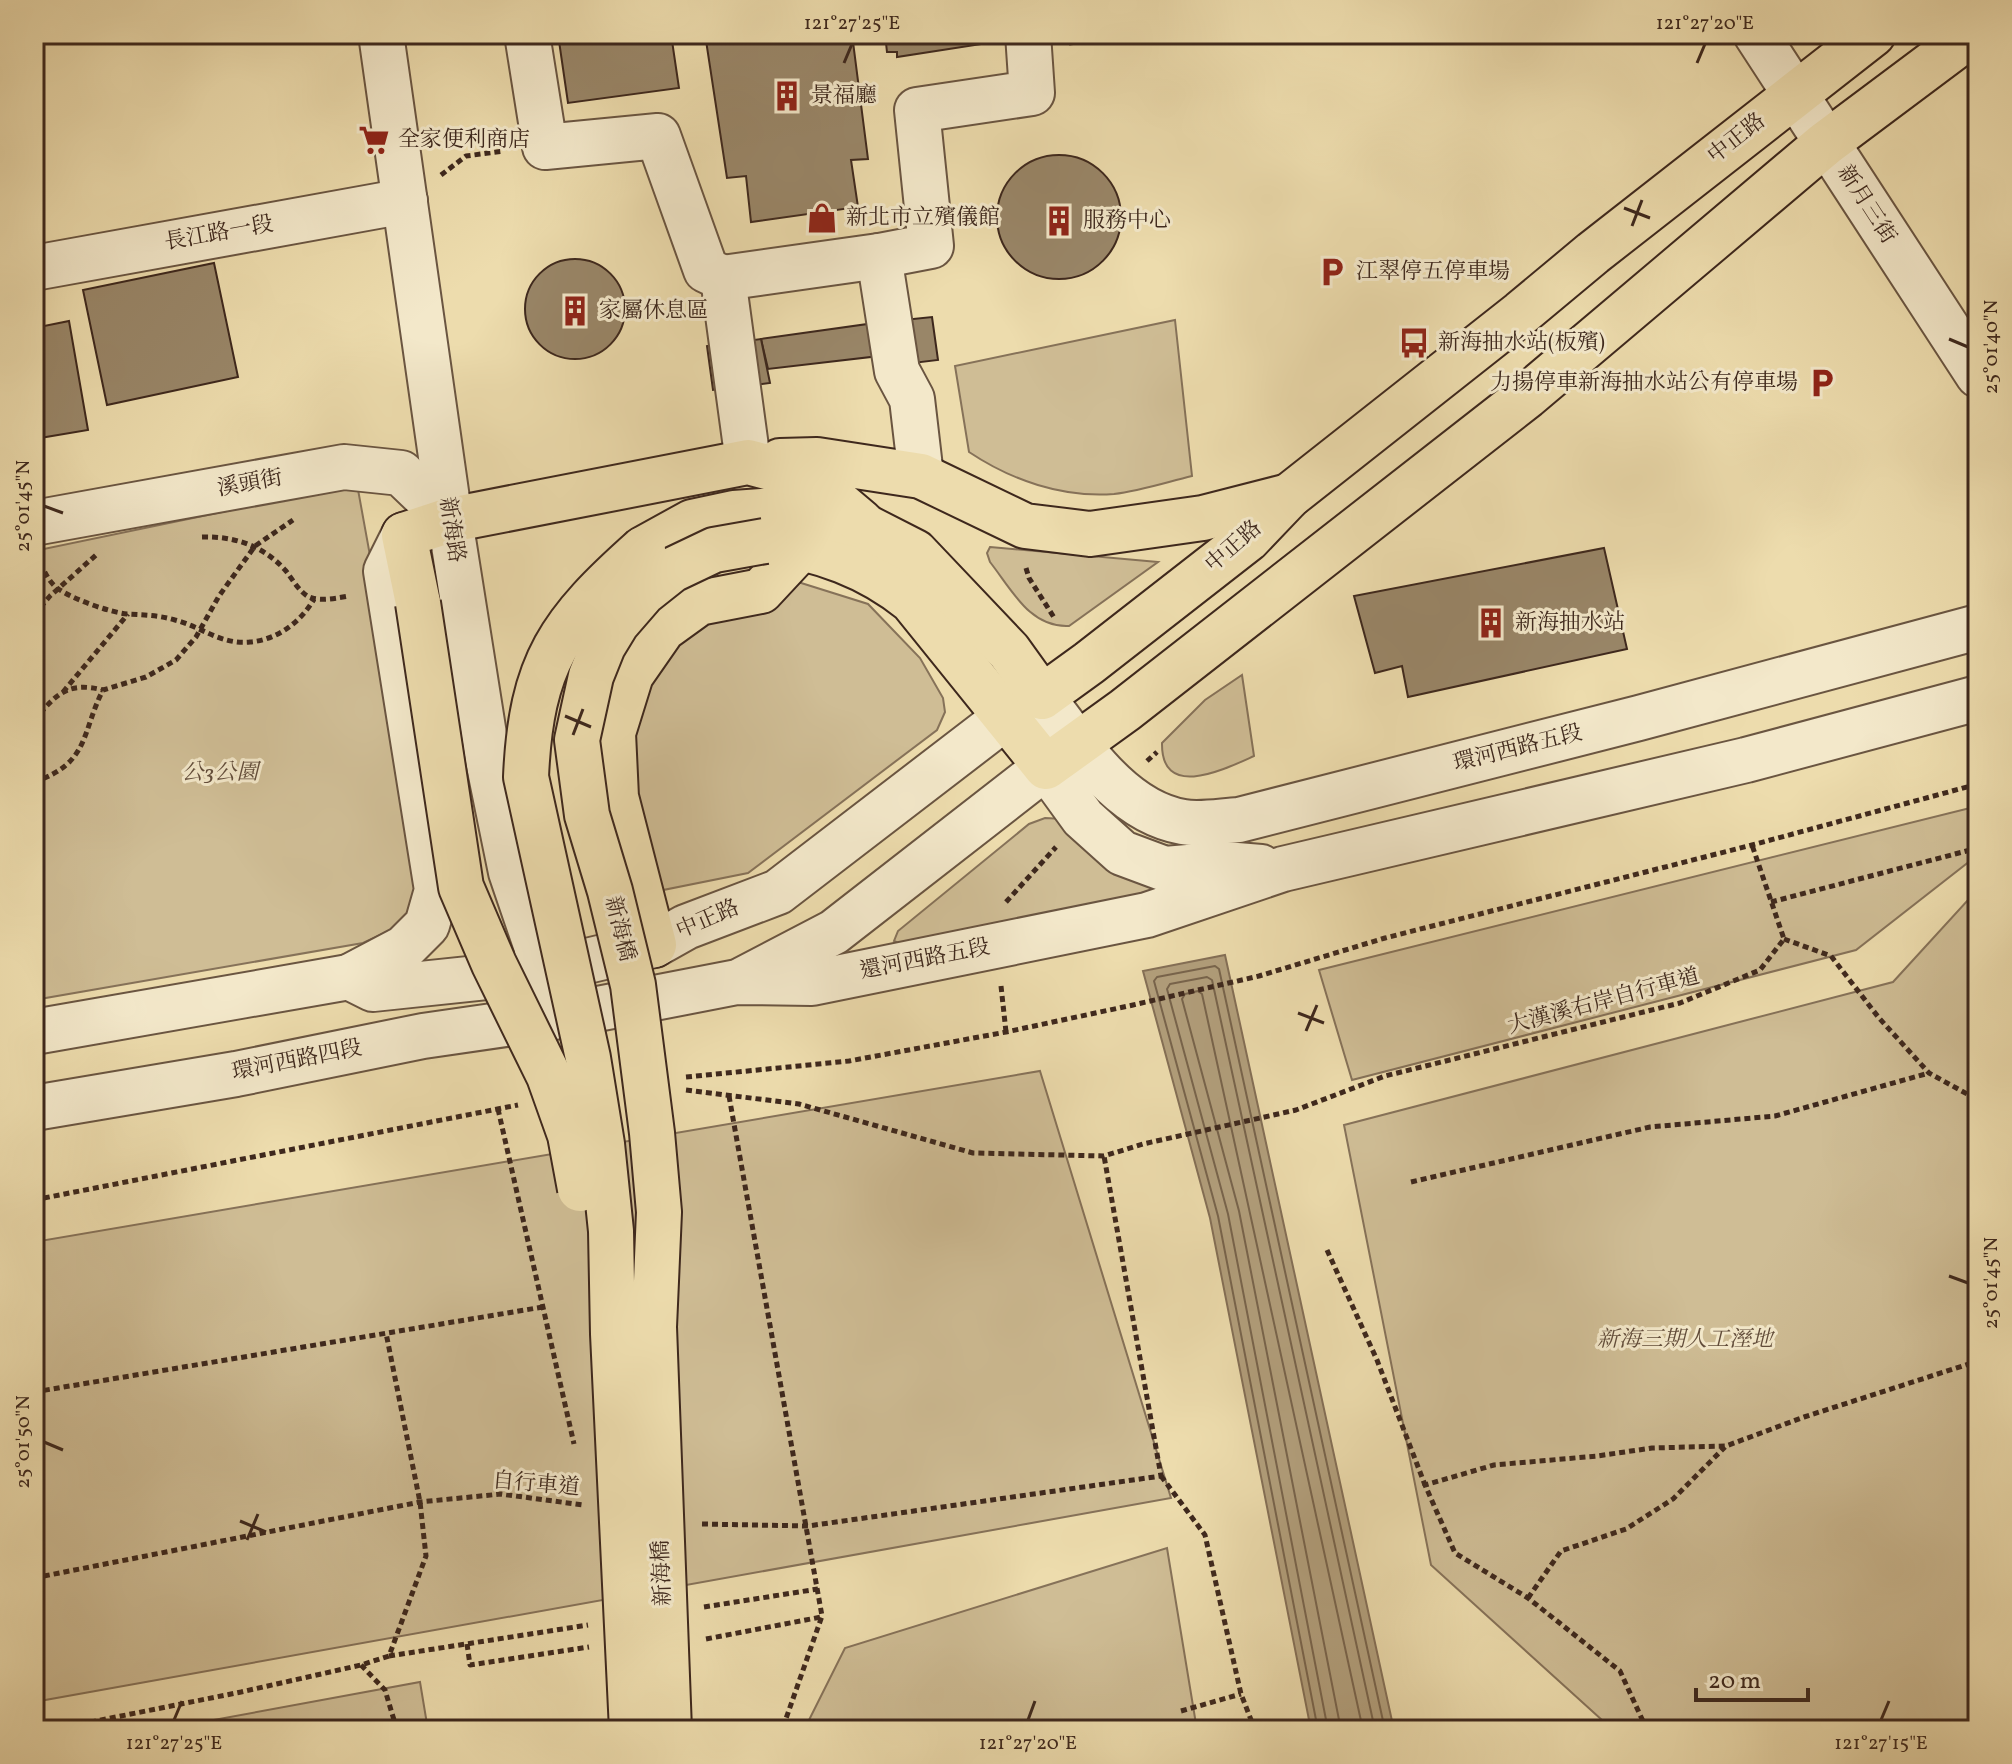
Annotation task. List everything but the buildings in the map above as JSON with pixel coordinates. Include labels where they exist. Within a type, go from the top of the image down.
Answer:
[{"type":"main road","name":"中正路","points":[[1024,707],[1089,663],[1248,539],[1289,496],[1873,34]]},
{"type":"main road","points":[[1063,756],[1527,396],[1825,144],[1972,34]]},
{"type":"main road","points":[[613,1334],[593,1259],[570,1135],[549,1076],[494,964],[461,887],[418,603],[404,535],[450,520],[748,462],[817,460],[921,476],[1025,526],[1090,534],[1203,518],[1289,496]]},
{"type":"main road","points":[[748,462],[809,478],[866,527],[915,552],[1009,651],[1024,707]]},
{"type":"main road","name":"新海橋","points":[[632,1730],[611,1231],[602,1144],[588,1058],[526,777],[528,737],[535,696],[562,633],[600,587],[643,549],[692,522],[734,513],[777,510],[810,513],[866,527]]},
{"type":"main road","points":[[654,945],[616,797],[613,733],[631,675],[663,629],[699,603],[761,591],[783,544],[867,571],[891,584],[1024,707]]},
{"type":"main road","name":"新海橋","points":[[669,1730],[654,1327],[659,1212],[652,1133],[633,985],[587,815],[577,740],[587,687],[603,646],[617,623],[643,593],[672,570],[714,550],[783,544]]},
{"type":"street","name":"新海路","points":[[381,34],[450,520],[488,760],[511,872],[561,1016]]},
{"type":"street","points":[[527,34],[545,147],[658,136],[706,270],[723,278],[931,246],[917,110],[1032,93],[1028,40]]},
{"type":"street","name":"新月三街","points":[[1756,34],[1978,375]]},
{"type":"street","name":"長江路一段","points":[[34,268],[405,201]]},
{"type":"street","points":[[879,256],[897,371],[912,399],[921,476]]},
{"type":"street","points":[[723,278],[748,462]]},
{"type":"street","name":"溪頭街","points":[[34,523],[344,467],[401,473],[450,520]]},
{"type":"street","points":[[34,1032],[349,977],[404,948],[427,925],[437,890],[386,571],[404,535]]},
{"type":"street","name":"環河西路五段","points":[[1063,756],[1117,788],[1148,811],[1184,823],[1239,820],[1978,627]]},
{"type":"street","points":[[1024,707],[1063,756],[1083,818],[1122,853],[1165,869],[1224,864],[1283,869],[1746,760],[1978,698]]},
{"type":"street","name":"中正路","points":[[545,971],[654,945],[686,927],[778,892],[1024,707]]},
{"type":"street","points":[[737,982],[834,932],[1063,756]]},
{"type":"street","name":"還河西路五段","points":[[561,1016],[737,982],[812,983],[1147,915],[1283,869]]},
{"type":"street","points":[[349,977],[373,989],[545,971]]},
{"type":"street","name":"環河西路四段","points":[[34,1108],[236,1074],[423,1036],[561,1016]]},
{"type":"path","points":[[1028,40],[1147,34]]},
{"type":"path","points":[[405,201],[466,156],[545,147]]},
{"type":"path","points":[[63,692],[82,685],[103,690],[155,673],[186,649],[230,579],[255,546],[303,512]]},
{"type":"path","points":[[200,538],[217,537],[255,546],[284,569],[307,596],[314,599],[360,595]]},
{"type":"path","points":[[34,615],[85,563],[107,549]]},
{"type":"path","points":[[34,554],[46,576],[58,589],[87,602],[128,614],[158,616],[200,629],[212,637],[238,643],[269,639],[298,620],[314,599]]},
{"type":"path","points":[[1023,555],[1029,578],[1055,619]]},
{"type":"path","points":[[34,721],[49,702],[63,692],[128,614]]},
{"type":"path","points":[[34,782],[56,771],[81,750],[103,690]]},
{"type":"path","points":[[1133,1005],[1259,976],[1385,938],[1978,784]]},
{"type":"path","points":[[1001,906],[1058,844]]},
{"type":"path","points":[[1752,845],[1784,939],[1831,956],[1879,1018],[1929,1073],[1978,1100]]},
{"type":"path","points":[[1771,902],[1978,848]]},
{"type":"path","name":"大漢溪右岸自行車道","points":[[672,1088],[799,1104],[973,1153],[1104,1156],[1143,1144],[1296,1110],[1385,1076],[1680,1003],[1760,970],[1784,939]]},
{"type":"path","points":[[1000,984],[1006,1032]]},
{"type":"path","points":[[1411,1182],[1650,1127],[1775,1116],[1929,1073]]},
{"type":"path","points":[[729,1096],[822,1616],[782,1730]]},
{"type":"path","name":"自行車道","points":[[498,1109],[575,1445]]},
{"type":"path","points":[[1104,1156],[1161,1476],[1205,1535],[1241,1694],[1255,1730]]},
{"type":"path","points":[[1327,1250],[1377,1360],[1455,1553],[1528,1598],[1620,1671],[1647,1730]]},
{"type":"path","points":[[34,1392],[543,1307]]},
{"type":"path","points":[[51,1730],[361,1665],[389,1656],[426,1556],[420,1502],[386,1333]]},
{"type":"path","points":[[1425,1485],[1494,1465],[1652,1448],[1726,1446],[1804,1417],[1978,1361]]},
{"type":"path","points":[[1528,1598],[1561,1551],[1626,1529],[1673,1499],[1726,1446]]},
{"type":"path","points":[[696,1523],[808,1526],[1161,1476]]},
{"type":"path","name":"自行車道","points":[[34,1578],[420,1502],[501,1494],[589,1506],[585,1490]]},
{"type":"path","points":[[695,1641],[822,1616]]},
{"type":"path","points":[[467,1644],[470,1665],[600,1645]]},
{"type":"path","points":[[361,1665],[385,1690],[397,1730]]},
{"type":"path","points":[[1181,1711],[1241,1694]]},
{"type":"green space","points":[[1175,320],[1192,476],[1124,493],[1075,493],[1020,479],[969,452],[955,366]]},
{"type":"green space","name":"公3公園","points":[[357,484],[424,853],[408,916],[391,930],[363,943],[34,1000],[34,551]]},
{"type":"green space","points":[[990,547],[1158,562],[1069,626],[1055,625],[1033,614],[1014,595],[990,562],[987,553]]},
{"type":"green space","points":[[798,582],[868,604],[920,658],[943,698],[945,712],[937,730],[748,873],[663,890],[641,848],[632,715],[688,616]]},
{"type":"green space","points":[[1242,675],[1254,756],[1197,776],[1183,776],[1172,771],[1164,761],[1162,743],[1205,700]]},
{"type":"green space","points":[[1978,806],[1978,860],[1970,861],[1856,950],[1352,1080],[1319,970]]},
{"type":"green space","points":[[1045,818],[1064,819],[1156,887],[1151,895],[903,945],[894,941],[898,931],[1029,824]]},
{"type":"green space","name":"新海三期人工溼地","points":[[1978,889],[1978,1730],[1613,1730],[1431,1565],[1344,1125],[1893,982]]},
{"type":"green space","points":[[1040,1071],[1171,1498],[34,1702],[34,1242]]},
{"type":"green space","points":[[1167,1548],[1197,1730],[804,1730],[845,1648]]},
{"type":"green space","points":[[420,1682],[428,1730],[159,1730]]},
{"type":"water","points":[[1225,955],[1394,1730],[1311,1730],[1210,1218],[1143,971]]},
{"type":"place","name":"景福廳","points":[[787,96]]},
{"type":"place","name":"全家便利商店","points":[[374,140]]},
{"type":"place","name":"新北市立殯儀館","points":[[822,218]]},
{"type":"place","name":"服務中心","points":[[1059,221]]},
{"type":"place","name":"江翠停五停車場","points":[[1332,272]]},
{"type":"place","name":"家屬休息區","points":[[575,311]]},
{"type":"place","name":"新海抽水站(板殯)","points":[[1414,343]]},
{"type":"place","name":"力揚停車新海抽水站公有停車場","points":[[1822,383]]},
{"type":"place","name":"新海抽水站","points":[[1491,623]]}]
